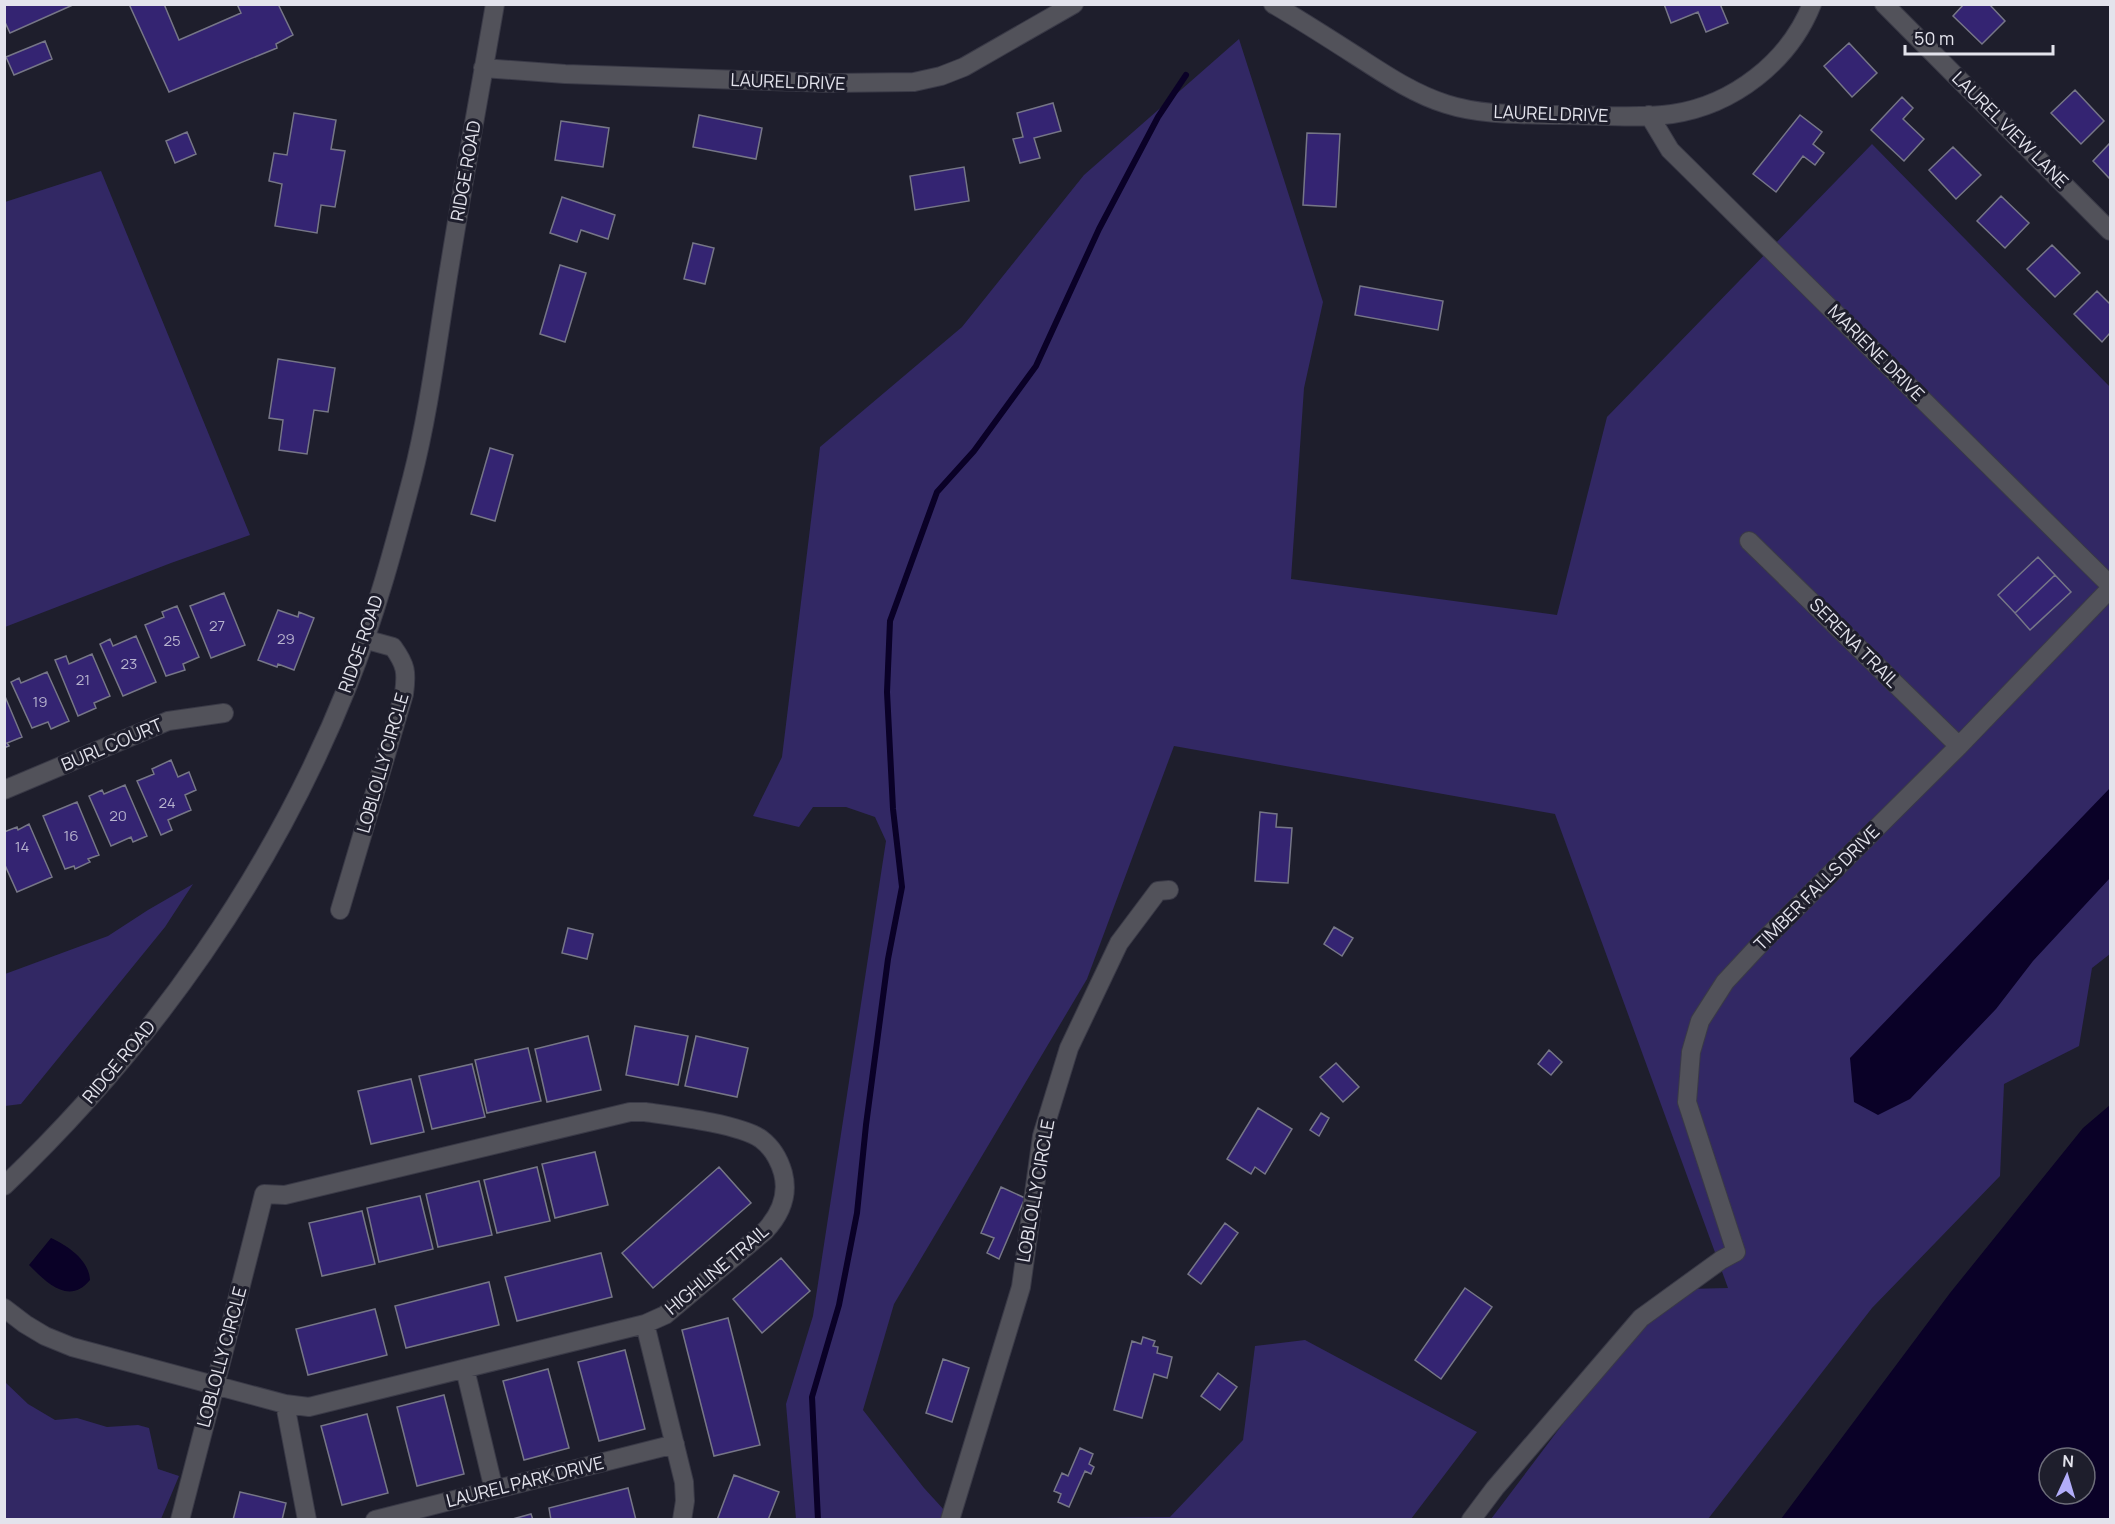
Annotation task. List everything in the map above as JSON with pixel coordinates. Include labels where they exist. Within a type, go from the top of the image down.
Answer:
[{"type":"street","name":"RIDGE ROAD","points":[[4,1186],[82,1107],[139,1040],[209,945],[247,886],[298,794],[323,743],[348,683],[390,561],[413,474],[435,359],[495,4]]},
{"type":"street","name":"LAUREL DRIVE","points":[[483,68],[565,74],[797,82],[890,84],[914,82],[941,76],[964,67],[1074,4]]},
{"type":"street","name":"LAUREL DRIVE","points":[[1273,4],[1401,84],[1446,104],[1500,113],[1649,115],[1672,114],[1706,105],[1750,82],[1782,54],[1797,35],[1812,4]]},
{"type":"street","name":"LAUREL VIEW LANE","points":[[1884,4],[2110,231]]},
{"type":"street","name":"MARIENE DRIVE","points":[[1649,115],[1670,150],[2110,587]]},
{"type":"street","name":"SERENA TRAIL","points":[[1749,541],[1959,746]]},
{"type":"street","name":"TIMBER FALLS DRIVE","points":[[1471,1520],[1495,1488],[1641,1318],[1721,1260],[1736,1252],[1687,1102],[1691,1052],[1700,1021],[1725,982],[1764,940],[1959,746],[2110,587]]},
{"type":"street","name":"LOBLOLLY CIRCLE","points":[[340,910],[404,694],[407,676],[405,667],[393,647],[364,639]]},
{"type":"street","name":"BURL COURT","points":[[4,790],[168,721],[224,713]]},
{"type":"street","name":"LOBLOLLY CIRCLE","points":[[950,1520],[1021,1287],[1042,1136],[1069,1048],[1119,943],[1158,891],[1169,890]]},
{"type":"street","name":"HIGHLINE TRAIL","points":[[4,1308],[45,1336],[72,1347],[285,1404],[309,1407],[645,1324],[665,1315],[775,1220],[784,1199],[785,1181],[780,1163],[771,1148],[759,1138],[740,1129],[645,1112],[630,1112],[285,1195],[264,1194]]},
{"type":"street","name":"LOBLOLLY CIRCLE","points":[[180,1520],[264,1194]]},
{"type":"street","points":[[645,1324],[684,1482],[685,1502],[682,1520]]},
{"type":"street","points":[[465,1369],[494,1490]]},
{"type":"street","points":[[285,1404],[307,1520]]},
{"type":"street","name":"LAUREL PARK DRIVE","points":[[375,1520],[675,1444]]},
{"type":"shaded area","points":[[1239,39],[1323,302],[1304,388],[1291,579],[1557,615],[1607,417],[1872,144],[2110,387],[2110,954],[2092,968],[2079,1046],[2004,1084],[2000,1176],[1872,1308],[1708,1519],[1491,1519],[1624,1343],[1686,1289],[1728,1288],[1555,814],[1174,746],[1087,979],[894,1304],[863,1410],[924,1488],[945,1511],[941,1519],[796,1519],[786,1404],[813,1316],[886,841],[875,817],[846,807],[813,807],[799,827],[753,816],[782,757],[820,447],[962,327],[1084,175]]},
{"type":"shaded area","points":[[101,171],[250,535],[5,627],[5,202]]},
{"type":"shaded area","points":[[2110,788],[2110,878],[2033,961],[1996,1009],[1910,1099],[1878,1115],[1854,1102],[1850,1058]]},
{"type":"shaded area","points":[[193,884],[165,927],[21,1104],[5,1106],[5,974],[108,936]]},
{"type":"shaded area","points":[[2110,1105],[2110,1519],[1781,1519],[1950,1293],[2083,1128]]},
{"type":"shaded area","points":[[51,1238],[76,1254],[86,1266],[90,1280],[82,1288],[74,1291],[58,1289],[29,1265]]},
{"type":"shaded area","points":[[1305,1340],[1477,1432],[1411,1519],[1026,1519],[1170,1517],[1243,1440],[1255,1346]]},
{"type":"shaded area","points":[[5,1382],[28,1404],[55,1420],[77,1418],[107,1427],[138,1425],[149,1428],[158,1469],[179,1476],[161,1519],[5,1519]]},
{"type":"building","points":[[4,4],[75,4],[10,33],[4,20]]},
{"type":"building","points":[[129,4],[164,4],[179,40],[241,13],[237,4],[278,4],[293,35],[276,44],[277,48],[169,92]]},
{"type":"building","points":[[1664,4],[1720,4],[1728,23],[1706,32],[1698,12],[1671,23]]},
{"type":"building","points":[[1964,4],[1989,4],[2005,21],[1982,44],[1953,16]]},
{"type":"building","points":[[45,41],[52,59],[14,75],[6,57]]},
{"type":"building","points":[[1849,43],[1877,73],[1852,97],[1824,66]]},
{"type":"building","points":[[2075,90],[2104,121],[2081,144],[2051,113]]},
{"type":"building","points":[[1902,97],[1913,108],[1903,119],[1924,139],[1904,161],[1871,130]]},
{"type":"building","points":[[1053,103],[1061,131],[1034,138],[1040,158],[1020,163],[1013,139],[1023,137],[1017,113]]},
{"type":"building","points":[[294,113],[336,120],[331,149],[345,151],[335,207],[321,205],[317,233],[275,226],[282,184],[269,181],[274,153],[287,155]]},
{"type":"building","points":[[699,115],[762,128],[756,159],[693,147]]},
{"type":"building","points":[[1800,115],[1822,132],[1813,144],[1824,153],[1815,165],[1803,156],[1776,192],[1753,174]]},
{"type":"building","points":[[561,121],[609,128],[603,167],[555,160]]},
{"type":"building","points":[[187,132],[196,154],[175,163],[166,141]]},
{"type":"building","points":[[1307,133],[1340,134],[1336,207],[1303,205]]},
{"type":"building","points":[[2110,143],[2110,179],[2093,161]]},
{"type":"building","points":[[1953,147],[1981,175],[1956,199],[1929,170]]},
{"type":"building","points":[[964,167],[969,201],[915,210],[910,176]]},
{"type":"building","points":[[2001,196],[2029,223],[2005,248],[1977,221]]},
{"type":"building","points":[[562,197],[615,215],[608,239],[581,230],[577,242],[550,233]]},
{"type":"building","points":[[693,243],[714,248],[705,284],[684,279]]},
{"type":"building","points":[[2052,245],[2080,273],[2055,297],[2027,269]]},
{"type":"building","points":[[560,265],[586,273],[565,342],[540,334]]},
{"type":"building","points":[[1360,286],[1443,301],[1438,330],[1355,315]]},
{"type":"building","points":[[2097,291],[2110,304],[2110,333],[2102,342],[2074,314]]},
{"type":"building","points":[[278,359],[335,368],[328,412],[314,410],[307,454],[279,450],[283,420],[269,418]]},
{"type":"building","points":[[490,448],[513,455],[495,521],[471,514]]},
{"type":"building","points":[[2038,557],[2055,575],[2015,613],[1998,595]]},
{"type":"building","points":[[2055,575],[2071,592],[2030,630],[2015,613]]},
{"type":"building","points":[[224,593],[245,645],[211,658],[190,606]]},
{"type":"building","points":[[177,606],[199,657],[183,664],[185,670],[166,676],[145,625],[164,617],[162,612]]},
{"type":"building","points":[[278,610],[298,617],[299,612],[314,618],[294,670],[258,660]]},
{"type":"building","points":[[136,636],[156,682],[123,696],[100,644],[110,639],[113,646]]},
{"type":"building","points":[[92,654],[110,696],[94,703],[96,708],[78,716],[55,660],[66,656],[69,664]]},
{"type":"building","points":[[47,672],[69,721],[51,729],[48,722],[32,728],[11,682],[19,678],[21,683]]},
{"type":"building","points":[[4,694],[22,737],[7,743],[9,746],[4,748]]},
{"type":"building","points":[[171,760],[178,777],[189,772],[196,790],[185,795],[191,810],[168,820],[172,830],[161,835],[137,781],[154,774],[152,769]]},
{"type":"building","points":[[125,785],[147,836],[133,842],[131,837],[111,846],[89,796],[102,790],[104,794]]},
{"type":"building","points":[[77,802],[99,855],[88,859],[90,862],[75,869],[74,866],[65,869],[43,816]]},
{"type":"building","points":[[1260,812],[1277,814],[1276,827],[1292,828],[1288,883],[1255,881]]},
{"type":"building","points":[[29,824],[52,877],[17,892],[4,863],[4,832],[17,827],[18,830]]},
{"type":"building","points":[[1334,927],[1353,938],[1342,956],[1324,944]]},
{"type":"building","points":[[568,928],[593,934],[587,959],[562,953]]},
{"type":"building","points":[[635,1026],[688,1036],[678,1085],[626,1075]]},
{"type":"building","points":[[588,1036],[601,1090],[547,1102],[535,1049]]},
{"type":"building","points":[[696,1036],[748,1048],[737,1097],[685,1086]]},
{"type":"building","points":[[528,1048],[541,1101],[487,1113],[475,1060]]},
{"type":"building","points":[[1549,1050],[1562,1062],[1551,1075],[1538,1064]]},
{"type":"building","points":[[1336,1063],[1359,1087],[1343,1102],[1320,1077]]},
{"type":"building","points":[[472,1064],[485,1117],[432,1129],[419,1076]]},
{"type":"building","points":[[411,1079],[424,1132],[371,1144],[358,1091]]},
{"type":"building","points":[[1258,1108],[1292,1129],[1265,1174],[1255,1167],[1251,1174],[1227,1159]]},
{"type":"building","points":[[1321,1113],[1329,1118],[1319,1136],[1310,1130]]},
{"type":"building","points":[[595,1152],[608,1205],[555,1218],[542,1164]]},
{"type":"building","points":[[537,1167],[550,1221],[497,1233],[484,1180]]},
{"type":"building","points":[[719,1167],[751,1203],[653,1288],[622,1253]]},
{"type":"building","points":[[479,1181],[492,1235],[438,1247],[426,1194]]},
{"type":"building","points":[[1001,1187],[1025,1198],[999,1259],[987,1253],[994,1238],[981,1233]]},
{"type":"building","points":[[420,1196],[433,1249],[379,1262],[367,1208]]},
{"type":"building","points":[[362,1211],[375,1264],[322,1276],[309,1223]]},
{"type":"building","points":[[1225,1223],[1238,1233],[1201,1284],[1188,1274]]},
{"type":"building","points":[[601,1253],[612,1297],[517,1321],[505,1277]]},
{"type":"building","points":[[781,1258],[810,1291],[762,1333],[733,1299]]},
{"type":"building","points":[[489,1282],[499,1325],[406,1348],[395,1306]]},
{"type":"building","points":[[1465,1288],[1492,1307],[1441,1379],[1415,1360]]},
{"type":"building","points":[[375,1309],[387,1355],[308,1375],[296,1329]]},
{"type":"building","points":[[728,1318],[760,1445],[714,1456],[682,1330]]},
{"type":"building","points":[[1143,1337],[1155,1341],[1153,1346],[1158,1347],[1157,1353],[1172,1357],[1167,1378],[1154,1374],[1142,1418],[1114,1410],[1132,1341],[1141,1344]]},
{"type":"building","points":[[625,1350],[645,1429],[599,1441],[578,1362]]},
{"type":"building","points":[[943,1359],[969,1368],[952,1422],[926,1413]]},
{"type":"building","points":[[548,1369],[569,1448],[524,1460],[503,1381]]},
{"type":"building","points":[[1218,1373],[1237,1387],[1220,1410],[1201,1396]]},
{"type":"building","points":[[444,1395],[464,1474],[417,1486],[397,1407]]},
{"type":"building","points":[[367,1414],[388,1493],[342,1505],[321,1426]]},
{"type":"building","points":[[1080,1448],[1093,1454],[1089,1464],[1094,1467],[1091,1474],[1085,1471],[1069,1507],[1058,1502],[1061,1494],[1054,1491],[1062,1473],[1068,1476]]},
{"type":"building","points":[[734,1475],[779,1492],[768,1520],[717,1520]]},
{"type":"building","points":[[628,1488],[636,1520],[551,1520],[549,1508]]},
{"type":"building","points":[[240,1492],[286,1503],[282,1520],[233,1520]]},
{"type":"building","points":[[531,1514],[533,1520],[509,1520]]},
{"type":"waterway","points":[[818,1520],[812,1397],[839,1305],[857,1213],[888,959],[902,887],[893,809],[887,692],[890,621],[937,492],[974,451],[1036,366],[1099,229],[1158,117],[1186,75]]}]
